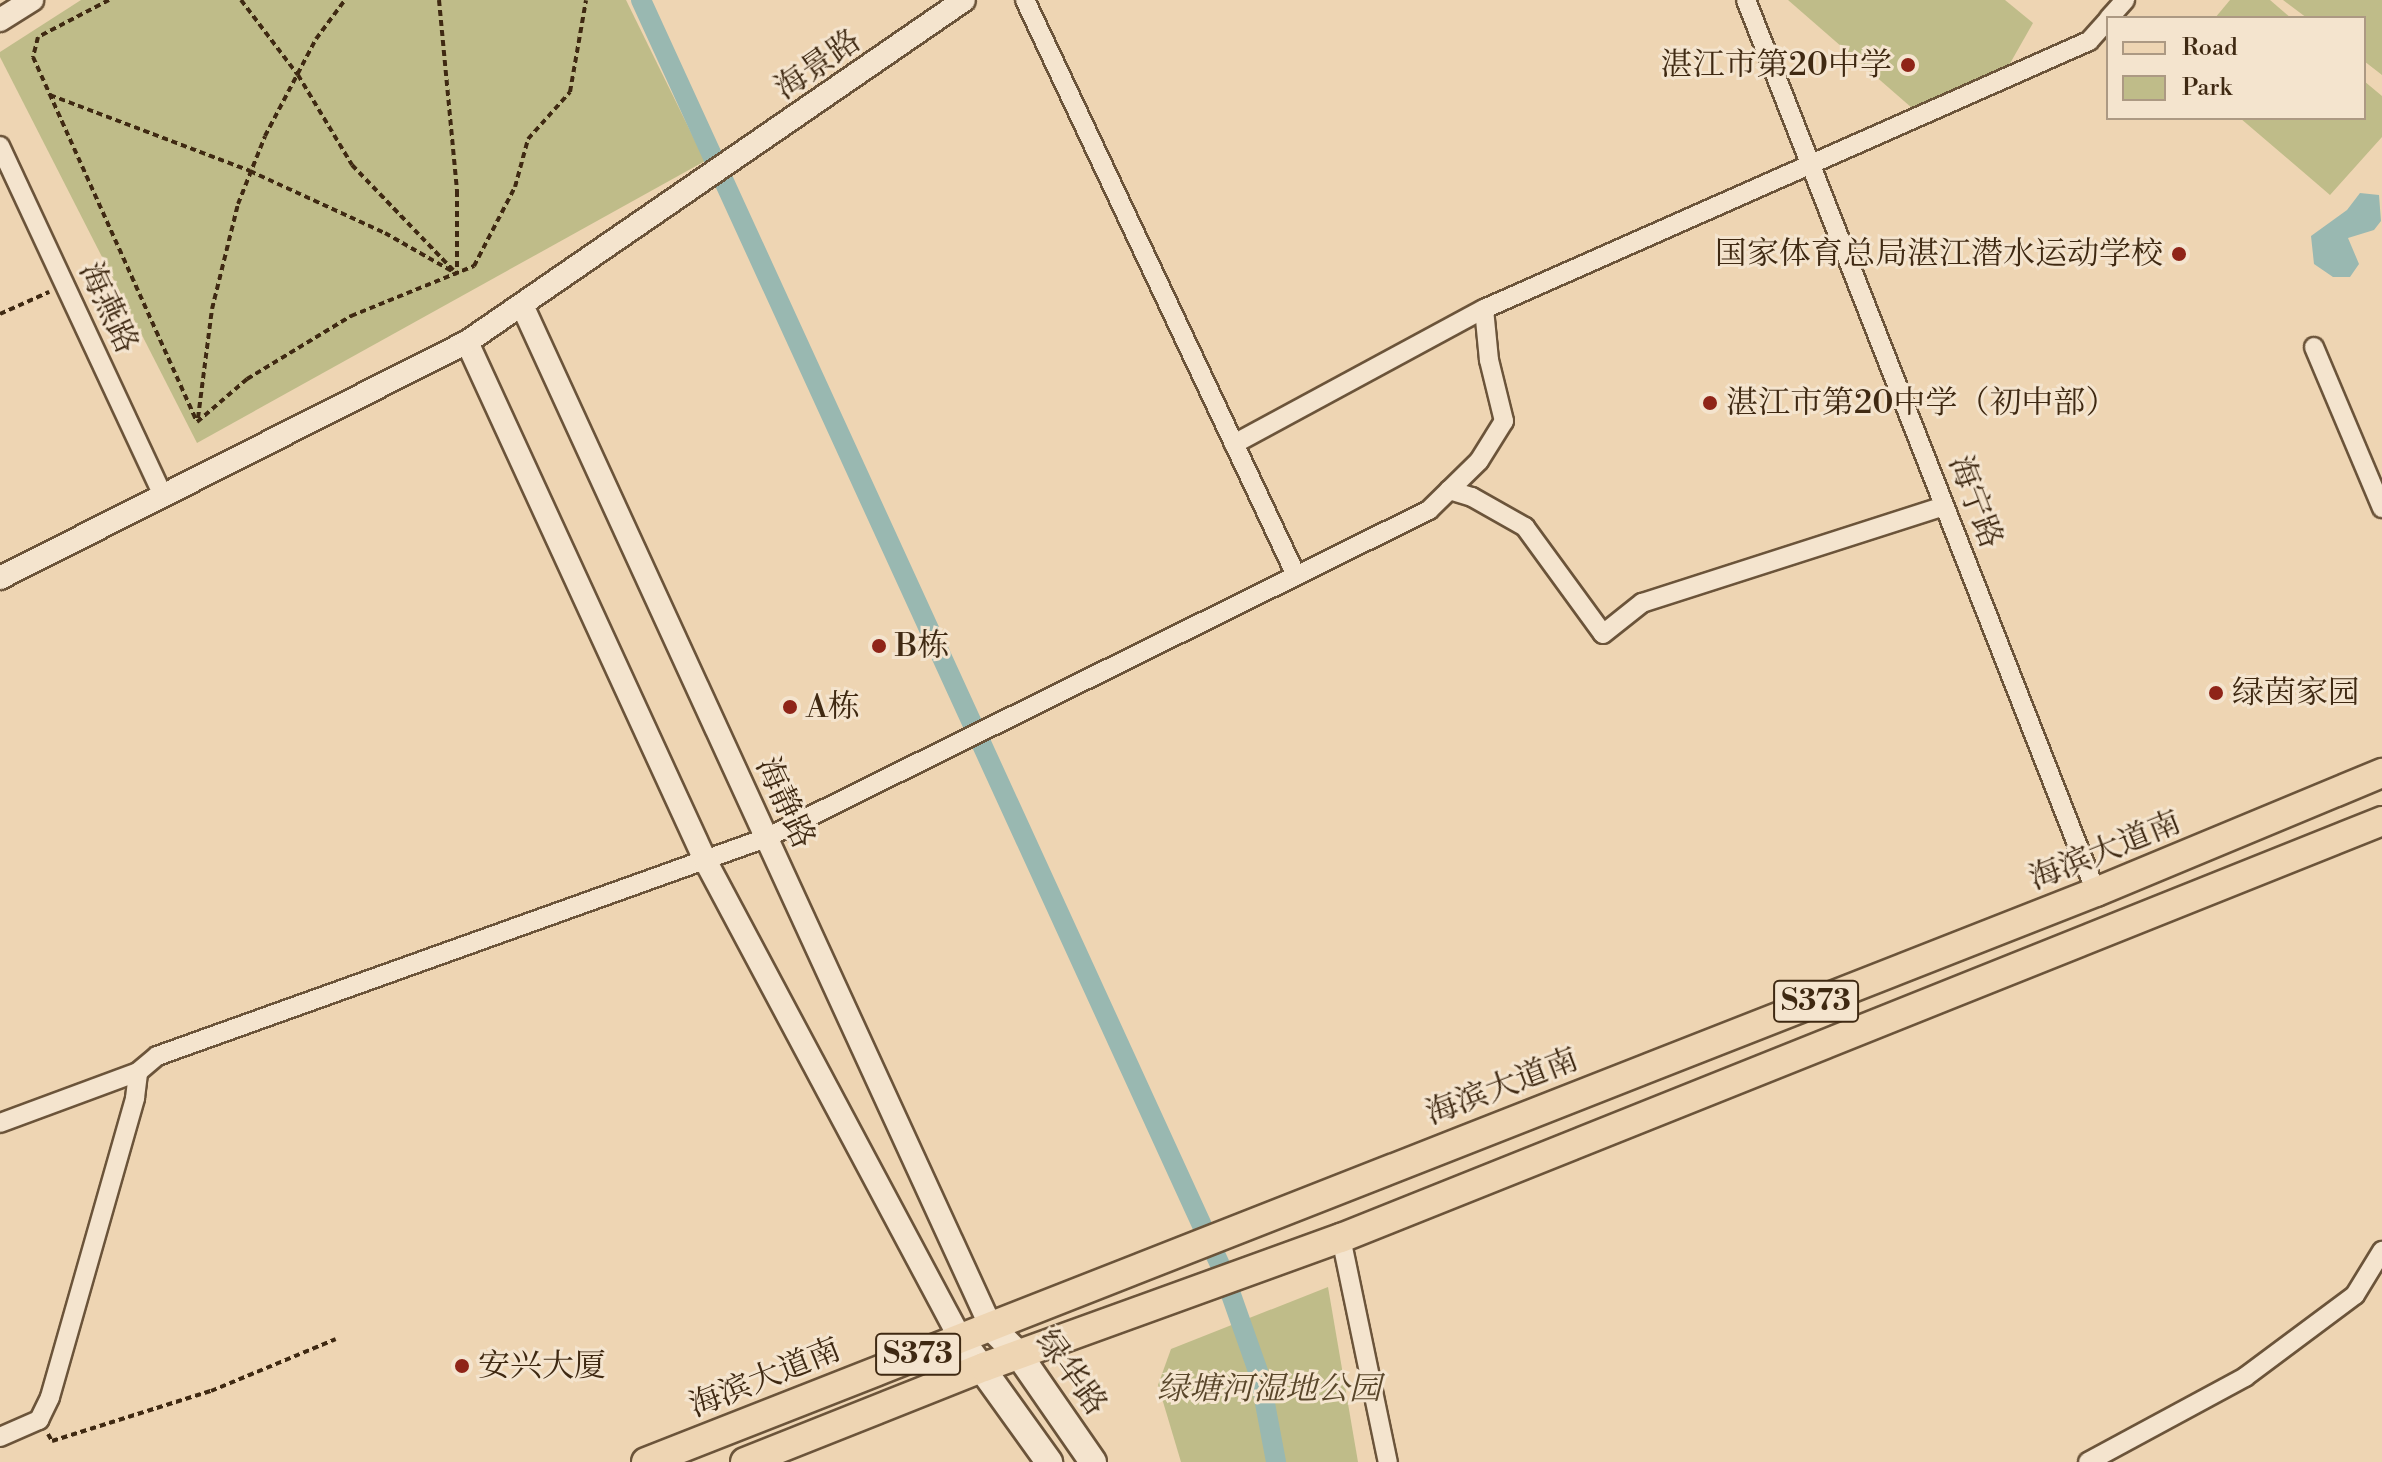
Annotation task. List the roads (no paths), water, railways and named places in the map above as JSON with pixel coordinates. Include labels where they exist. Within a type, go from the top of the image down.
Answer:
[{"type":"main road","name":"海滨大道南","points":[[646,1462],[1247,1223],[2096,892],[2382,773]]},
{"type":"main road","name":"S373","points":[[745,1462],[984,1367],[1341,1238],[2382,821]]},
{"type":"main road","name":"绿华路","points":[[991,1327],[1019,1355],[1093,1462]]},
{"type":"main road","name":"绿华路","points":[[960,1338],[984,1367],[1049,1462]]},
{"type":"street","points":[[0,20],[32,0]]},
{"type":"street","name":"海景路","points":[[0,578],[467,342],[747,153],[964,0]]},
{"type":"street","points":[[1025,0],[1295,573]]},
{"type":"street","name":"海宁路","points":[[1746,0],[2096,892]]},
{"type":"street","points":[[2112,16],[2125,0]]},
{"type":"street","points":[[1234,444],[1484,309],[2089,41],[2106,22]]},
{"type":"street","name":"海燕路","points":[[0,146],[163,496]]},
{"type":"street","name":"海静路","points":[[522,305],[991,1327]]},
{"type":"street","points":[[0,1123],[138,1072],[157,1056],[766,838],[1295,573],[1429,510],[1479,461],[1504,421],[1484,309]]},
{"type":"street","points":[[467,342],[705,860],[960,1338]]},
{"type":"street","points":[[2314,347],[2382,508]]},
{"type":"street","points":[[1449,490],[1472,497],[1525,527],[1603,634],[1642,603],[1944,506]]},
{"type":"street","points":[[0,1437],[39,1420],[135,1098],[138,1072]]},
{"type":"street","points":[[1341,1238],[1388,1462]]},
{"type":"street","points":[[2090,1462],[2245,1377],[2355,1295],[2382,1251]]},
{"type":"water","points":[[2360,193],[2379,195],[2381,221],[2374,230],[2348,238],[2359,264],[2350,277],[2333,277],[2314,264],[2311,236],[2347,210]]},
{"type":"waterway","points":[[641,0],[1222,1269],[1260,1377],[1276,1462]]},
{"type":"place","name":"湛江市第20中学","points":[[1908,65]]},
{"type":"place","name":"国家体育总局湛江潜水运动学校","points":[[2179,254]]},
{"type":"place","name":"湛江市第20中学（初中部）","points":[[1710,403]]},
{"type":"place","name":"B栋","points":[[879,646]]},
{"type":"place","name":"绿茵家园","points":[[2216,693]]},
{"type":"place","name":"A栋","points":[[790,707]]},
{"type":"place","name":"安兴大厦","points":[[462,1366]]},
{"type":"park label","name":"绿塘河湿地公园","points":[[1269,1389]]}]
